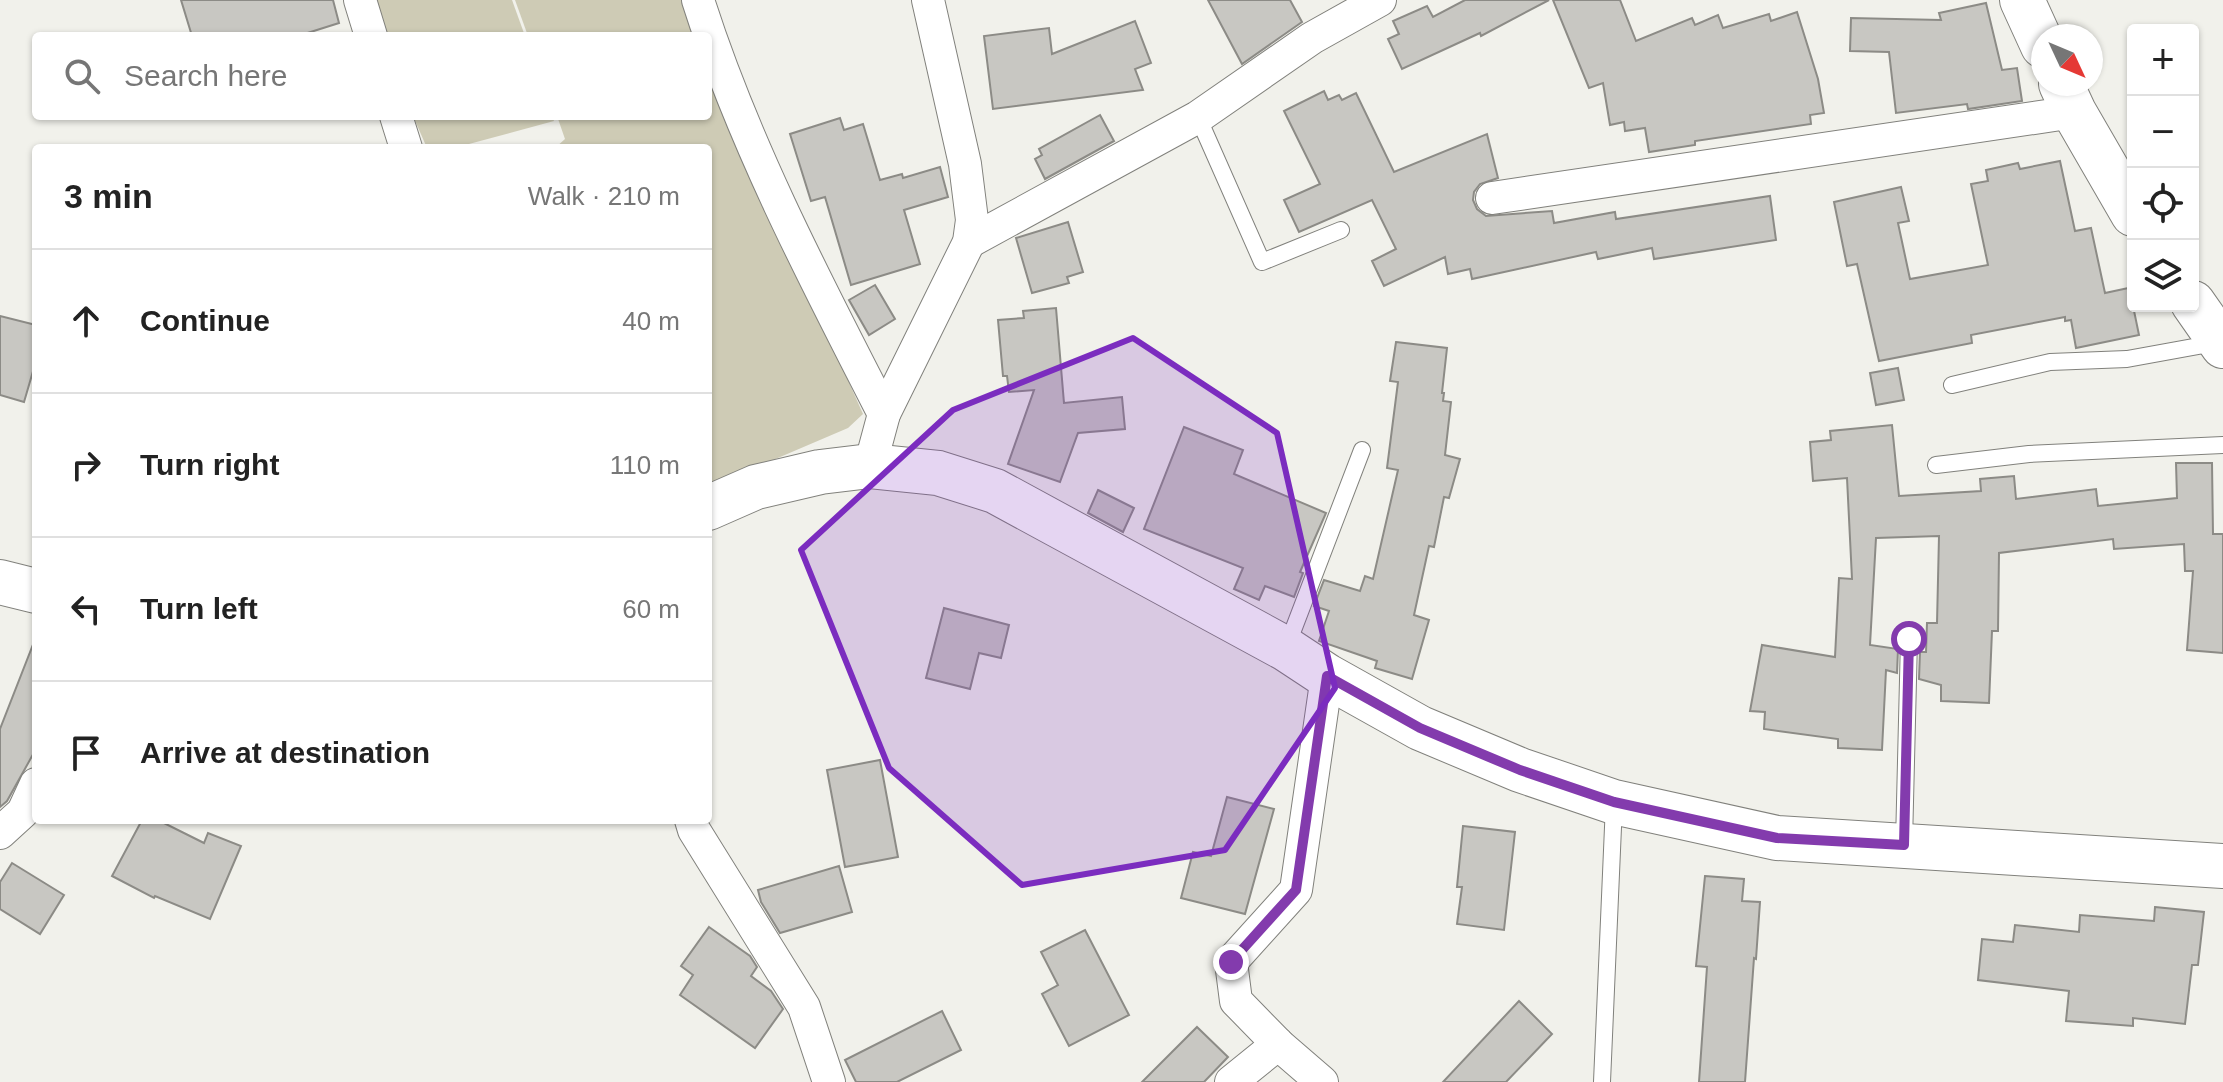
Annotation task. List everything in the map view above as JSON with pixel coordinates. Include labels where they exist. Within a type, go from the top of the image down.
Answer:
[{"type":"street","points":[[360,0],[370,32]]},
{"type":"street","points":[[698,0],[708,32]]},
{"type":"street","points":[[870,466],[884,414],[969,242],[972,220],[965,164],[928,0]]},
{"type":"street","points":[[969,242],[1198,117],[1312,38],[1380,0]]},
{"type":"street","points":[[2022,0],[2033,24]]},
{"type":"street","points":[[712,42],[806,263],[884,414]]},
{"type":"street","points":[[1492,198],[2067,98],[2127,203]]},
{"type":"street","points":[[397,120],[405,144]]},
{"type":"street","points":[[2199,311],[2222,344]]},
{"type":"street","points":[[712,506],[756,487],[820,472],[870,466],[938,473],[995,491],[1286,649],[1327,676],[1420,728],[1520,770],[1614,802],[1777,838],[2223,866]]},
{"type":"street","points":[[0,582],[32,590]]},
{"type":"street","points":[[1322,1082],[1278,1044],[1236,1001],[1231,962],[1296,890],[1327,676]]},
{"type":"street","points":[[0,833],[23,812],[32,793]]},
{"type":"street","points":[[692,824],[804,1007],[829,1082]]},
{"type":"street","points":[[1231,1082],[1278,1044]]},
{"type":"lane","points":[[1198,117],[1262,262],[1341,230]]},
{"type":"lane","points":[[1952,385],[2050,362],[2127,359],[2222,344]]},
{"type":"lane","points":[[1936,465],[2029,454],[2223,445]]},
{"type":"lane","points":[[1286,649],[1362,450]]},
{"type":"lane","points":[[1904,845],[1909,639]]},
{"type":"lane","points":[[1602,1082],[1614,802]]},
{"type":"highlighted area","points":[[1133,338],[1277,433],[1335,688],[1225,850],[1022,885],[889,768],[801,550],[953,410]]},
{"type":"shaded area","points":[[360,0],[512,0],[524,32],[375,32]]},
{"type":"shaded area","points":[[515,0],[689,0],[701,32],[527,32]]},
{"type":"shaded area","points":[[712,66],[726,106],[863,414],[848,428],[712,486],[712,144],[559,144],[565,139],[558,120],[712,120]]},
{"type":"shaded area","points":[[415,120],[554,121],[469,144],[425,144]]},
{"type":"building","points":[[181,0],[333,0],[339,23],[311,32],[191,32]]},
{"type":"building","points":[[1208,0],[1290,0],[1302,22],[1242,64]]},
{"type":"building","points":[[1465,0],[1549,0],[1481,36],[1480,33],[1402,69],[1388,39],[1399,34],[1393,21],[1427,6],[1433,17]]},
{"type":"building","points":[[1553,0],[1620,0],[1636,41],[1692,18],[1695,25],[1718,15],[1723,28],[1769,14],[1771,21],[1797,12],[1818,79],[1824,113],[1810,115],[1811,124],[1695,141],[1695,145],[1649,152],[1645,128],[1625,131],[1624,122],[1610,125],[1603,83],[1589,88]]},
{"type":"building","points":[[1986,3],[2002,70],[2017,68],[2022,101],[1968,109],[1967,104],[1896,113],[1889,52],[1850,51],[1851,18],[1941,20],[1939,13]]},
{"type":"building","points":[[1135,21],[1151,63],[1135,69],[1143,90],[993,109],[984,36],[1049,28],[1052,54]]},
{"type":"building","points":[[1324,91],[1328,100],[1339,95],[1342,100],[1356,93],[1394,172],[1487,134],[1498,178],[1480,184],[1473,200],[1477,209],[1486,216],[1552,211],[1554,223],[1615,212],[1616,219],[1770,196],[1776,240],[1654,259],[1652,248],[1598,259],[1596,252],[1472,279],[1470,269],[1448,274],[1445,257],[1384,286],[1372,261],[1396,249],[1372,200],[1299,232],[1284,200],[1320,184],[1284,111]]},
{"type":"building","points":[[1100,115],[1114,141],[1045,179],[1035,159],[1042,155],[1039,149]]},
{"type":"building","points":[[840,118],[844,130],[863,124],[880,180],[902,174],[903,178],[940,167],[948,197],[904,210],[920,264],[851,285],[825,197],[811,201],[790,134]]},
{"type":"building","points":[[2060,161],[2075,231],[2091,228],[2105,293],[2127,288],[2127,312],[2134,312],[2139,335],[2076,348],[2071,320],[2065,321],[2065,317],[1971,335],[1972,343],[1879,361],[1857,264],[1847,266],[1834,202],[1901,187],[1909,221],[1898,223],[1910,279],[1988,265],[1971,184],[1988,181],[1986,170],[2018,163],[2020,169]]},
{"type":"building","points":[[1068,222],[1083,272],[1067,277],[1069,283],[1032,293],[1016,238]]},
{"type":"building","points":[[875,285],[895,319],[869,335],[849,300]]},
{"type":"building","points":[[1056,308],[1064,403],[1122,397],[1125,429],[1078,433],[1060,482],[1008,464],[1034,390],[1009,392],[1007,376],[1003,376],[998,320],[1024,318],[1023,311]]},
{"type":"building","points":[[0,316],[32,324],[32,375],[24,402],[0,395]]},
{"type":"building","points":[[1396,342],[1447,348],[1442,393],[1443,401],[1451,402],[1445,455],[1460,459],[1449,498],[1444,497],[1434,547],[1429,546],[1414,615],[1429,620],[1412,679],[1375,668],[1377,661],[1319,641],[1329,611],[1314,606],[1324,580],[1360,591],[1365,576],[1373,579],[1398,470],[1387,468],[1398,382],[1390,381]]},
{"type":"building","points":[[1898,368],[1904,400],[1876,405],[1870,373]]},
{"type":"building","points":[[1892,425],[1899,496],[1981,491],[1980,479],[2014,476],[2016,499],[2096,489],[2098,506],[2177,498],[2176,463],[2212,463],[2213,534],[2223,534],[2223,653],[2187,650],[2193,571],[2185,571],[2184,544],[2114,549],[2113,539],[1999,553],[1998,631],[1992,631],[1989,703],[1941,701],[1941,685],[1919,679],[1920,652],[1926,652],[1927,623],[1937,623],[1939,536],[1876,538],[1870,645],[1898,649],[1897,673],[1886,670],[1882,750],[1838,748],[1838,739],[1764,729],[1765,712],[1750,711],[1762,645],[1835,657],[1839,578],[1852,579],[1847,478],[1813,481],[1810,442],[1831,440],[1830,431]]},
{"type":"building","points":[[1184,427],[1243,450],[1234,474],[1326,513],[1300,572],[1303,573],[1294,597],[1265,586],[1259,600],[1234,589],[1243,568],[1144,529]]},
{"type":"building","points":[[1098,490],[1134,508],[1123,532],[1088,513]]},
{"type":"building","points":[[944,608],[1009,625],[1001,658],[979,653],[970,689],[926,678]]},
{"type":"building","points":[[32,647],[32,756],[7,801],[0,807],[0,729]]},
{"type":"building","points":[[880,760],[898,857],[845,867],[827,770]]},
{"type":"building","points":[[1227,797],[1274,809],[1245,914],[1181,898],[1193,852],[1211,856]]},
{"type":"building","points":[[140,824],[166,824],[204,843],[208,833],[241,846],[210,919],[154,898],[112,876]]},
{"type":"building","points":[[1463,826],[1515,832],[1504,930],[1457,924],[1462,887],[1457,887]]},
{"type":"building","points":[[12,863],[64,895],[40,934],[0,909],[0,882]]},
{"type":"building","points":[[839,866],[852,912],[780,933],[761,902],[758,890]]},
{"type":"building","points":[[1705,876],[1744,879],[1742,901],[1760,902],[1745,1082],[1699,1082],[1707,967],[1696,966]]},
{"type":"building","points":[[2155,907],[2204,912],[2198,965],[2192,965],[2185,1024],[2133,1018],[2133,1026],[2066,1021],[2069,991],[1978,980],[1982,939],[2013,942],[2015,925],[2079,932],[2080,915],[2154,921]]},
{"type":"building","points":[[709,927],[750,956],[757,967],[751,976],[771,991],[783,1009],[755,1048],[680,995],[693,975],[681,966]]},
{"type":"building","points":[[1085,930],[1129,1015],[1069,1046],[1042,994],[1058,985],[1041,952]]},
{"type":"building","points":[[1519,1001],[1552,1034],[1506,1082],[1443,1082]]},
{"type":"building","points":[[942,1011],[961,1050],[897,1082],[856,1082],[845,1060]]},
{"type":"building","points":[[1197,1027],[1228,1057],[1204,1082],[1142,1082]]},
{"type":"route","points":[[1231,962],[1296,890],[1327,676],[1420,728],[1520,770],[1614,802],[1777,838],[1904,845],[1909,639]]}]
